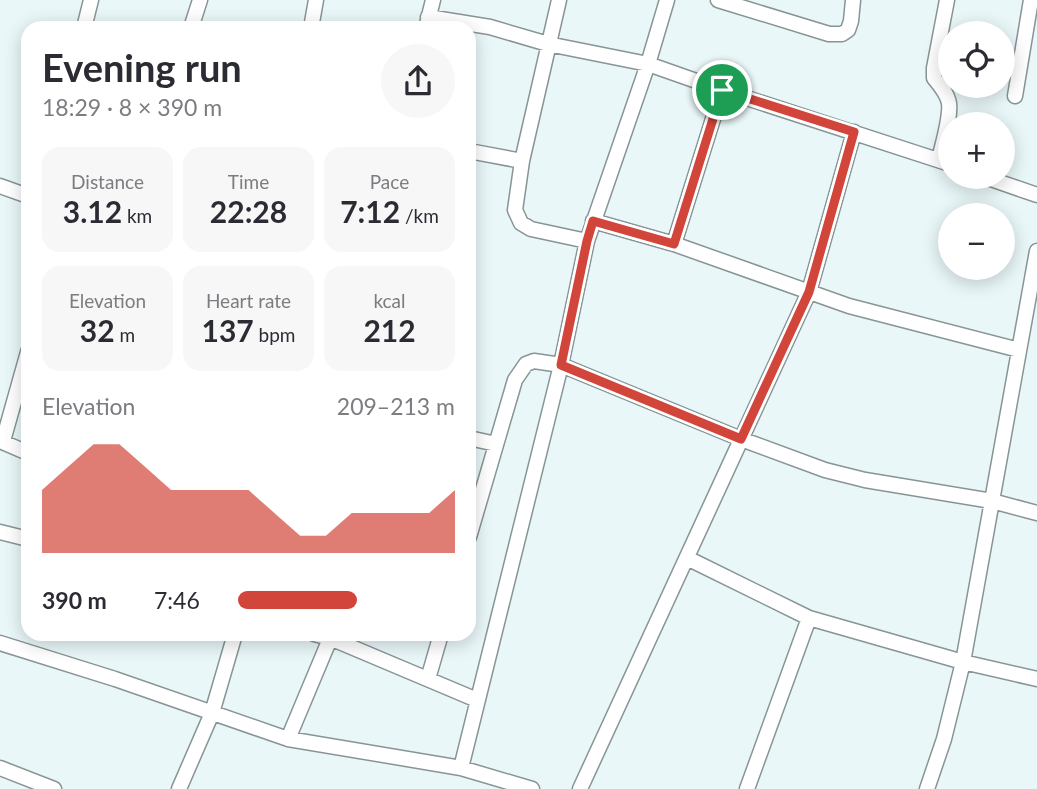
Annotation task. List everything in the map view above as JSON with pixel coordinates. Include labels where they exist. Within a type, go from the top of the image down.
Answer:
[{"type":"street","points":[[86,21],[91,0]]},
{"type":"street","points":[[193,21],[200,0]]},
{"type":"street","points":[[312,21],[316,0]]},
{"type":"street","points":[[428,21],[433,0]]},
{"type":"street","points":[[559,0],[522,161],[515,210],[521,223],[531,229],[587,241]]},
{"type":"street","points":[[461,768],[561,365],[587,241],[648,64],[667,0]]},
{"type":"street","points":[[718,0],[737,3],[829,34],[842,34],[848,30],[853,0]]},
{"type":"street","points":[[947,0],[934,78],[945,92],[949,103],[948,112]]},
{"type":"street","points":[[1015,96],[1031,0]]},
{"type":"street","points":[[476,26],[490,27],[548,44],[648,64],[938,160]]},
{"type":"street","points":[[674,244],[722,90]]},
{"type":"street","points":[[580,789],[809,292],[854,132]]},
{"type":"street","points":[[476,152],[522,161]]},
{"type":"street","points":[[0,187],[21,194]]},
{"type":"street","points":[[1015,187],[1037,195]]},
{"type":"street","points":[[593,221],[674,244],[849,306],[1019,350]]},
{"type":"street","points":[[928,789],[944,740],[963,662],[1037,251]]},
{"type":"street","points":[[476,502],[515,380],[526,363],[534,361],[561,365],[741,439],[825,470],[864,480],[992,501],[1037,513]]},
{"type":"street","points":[[21,386],[1,441],[21,450]]},
{"type":"street","points":[[476,440],[496,444]]},
{"type":"street","points":[[0,532],[21,536]]},
{"type":"street","points":[[687,558],[809,618],[963,662],[1037,679]]},
{"type":"street","points":[[747,789],[809,618]]},
{"type":"street","points":[[179,789],[212,713],[233,641]]},
{"type":"street","points":[[288,739],[329,641]]},
{"type":"street","points":[[342,641],[477,700]]},
{"type":"street","points":[[428,679],[439,641]]},
{"type":"street","points":[[0,643],[115,679],[288,739],[461,768],[532,789]]},
{"type":"street","points":[[0,768],[54,789]]},
{"type":"route","points":[[722,90],[854,132],[809,292],[741,439],[561,365],[593,221],[674,244],[722,90]]}]
